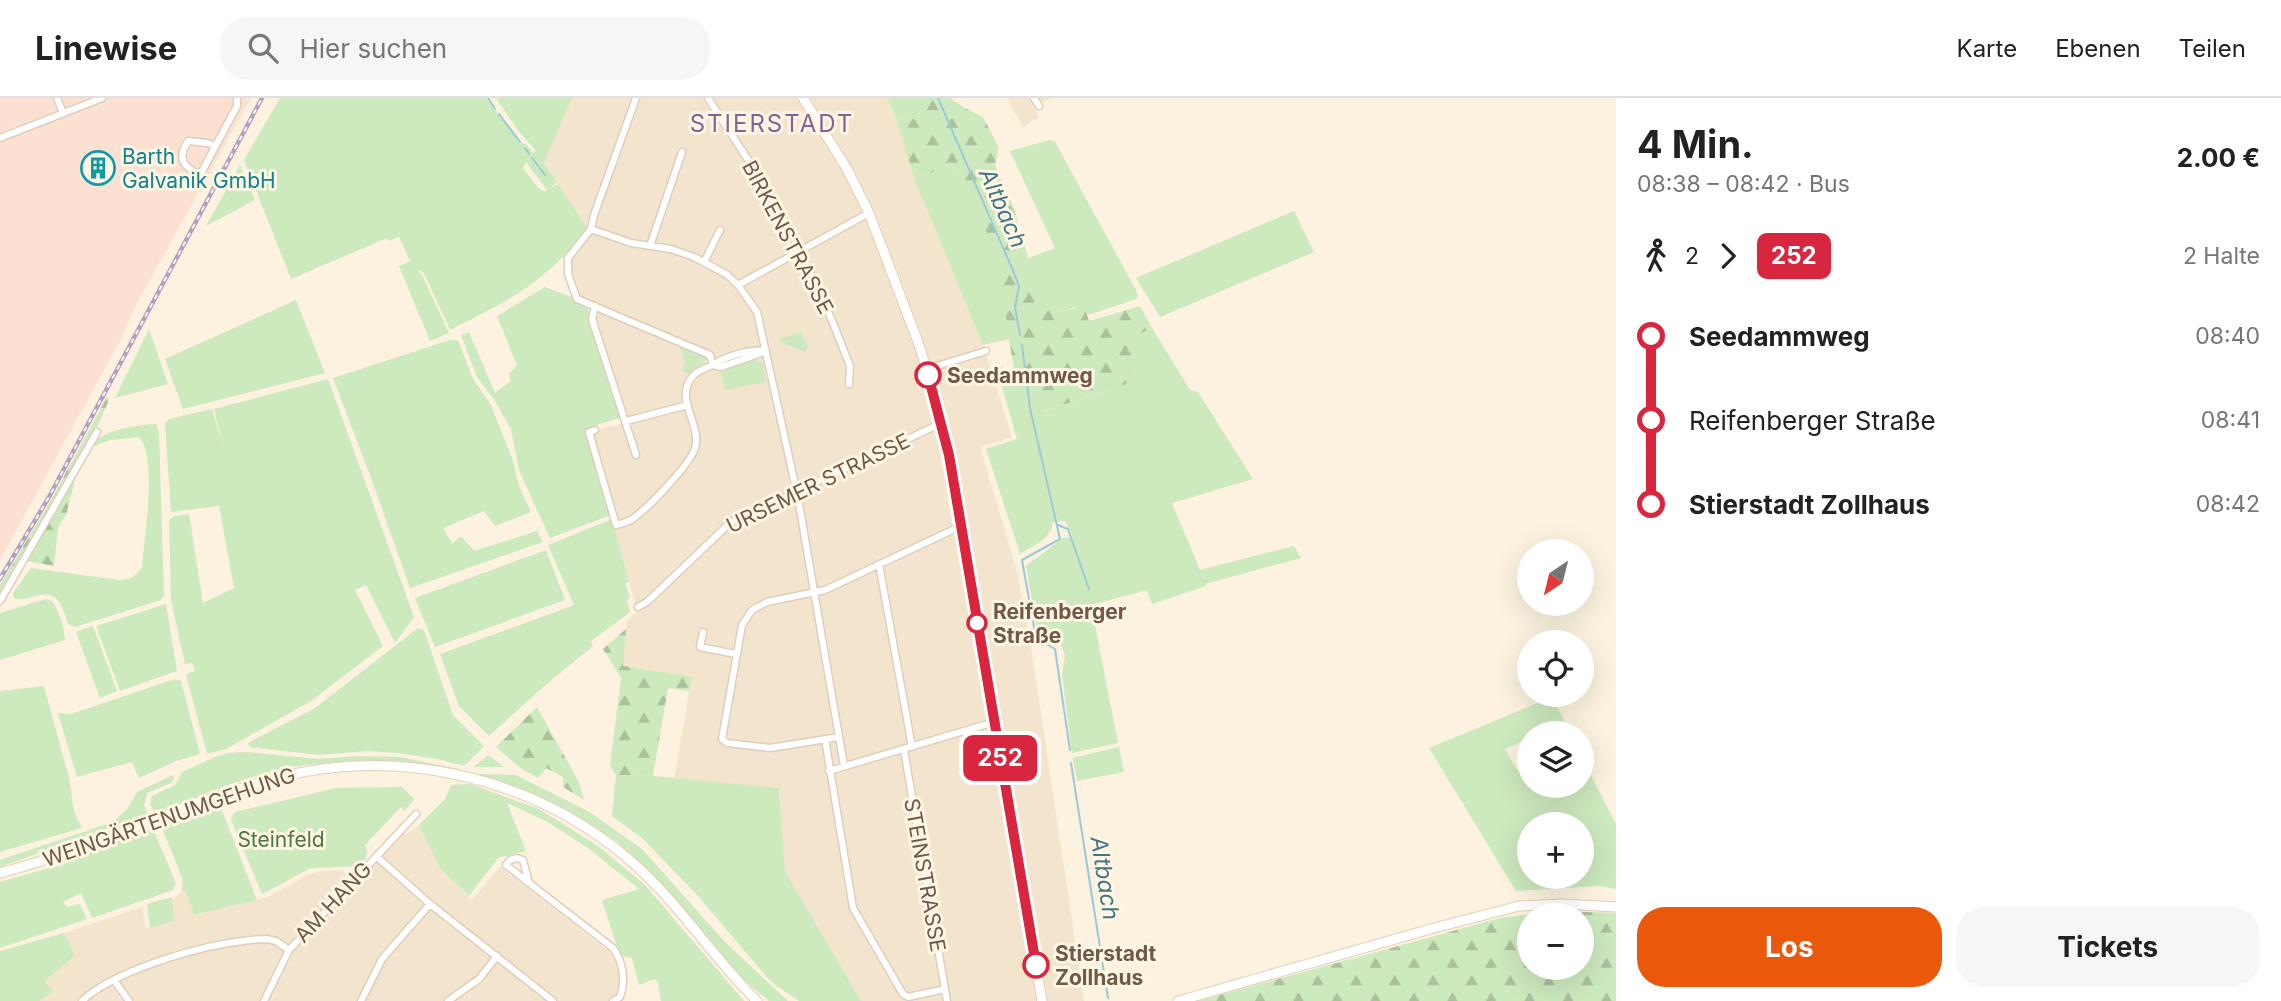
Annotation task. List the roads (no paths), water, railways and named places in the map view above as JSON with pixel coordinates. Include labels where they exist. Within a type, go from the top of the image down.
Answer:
[{"type":"main road","points":[[803,98],[847,169],[869,213],[927,369],[943,425],[1042,1001]]},
{"type":"main road","name":"WEINGÄRTENUMGEHUNG","points":[[0,873],[96,842],[253,784],[290,774],[368,765],[458,774],[497,785],[548,806],[580,823],[610,844],[664,893],[757,1001]]},
{"type":"main road","points":[[1178,1001],[1518,906],[1563,904],[1616,907]]},
{"type":"street","points":[[57,98],[63,113]]},
{"type":"street","points":[[0,138],[102,98]]},
{"type":"street","points":[[215,146],[188,141],[184,146],[182,162],[185,167],[200,175],[237,106],[237,98]]},
{"type":"street","points":[[636,98],[591,229],[568,258],[568,274],[574,295],[577,299],[709,355],[713,365]]},
{"type":"street","name":"BIRKENSTRASSE","points":[[708,98],[763,183],[800,250],[850,366],[849,384]]},
{"type":"street","points":[[1034,98],[1039,106]]},
{"type":"street","points":[[650,246],[682,152]]},
{"type":"street","points":[[738,285],[869,213]]},
{"type":"street","points":[[591,229],[631,243],[684,253],[704,262],[738,285],[757,312],[796,492],[844,766]]},
{"type":"street","points":[[704,262],[720,230]]},
{"type":"street","points":[[595,306],[592,319],[636,455]]},
{"type":"street","points":[[595,430],[590,432],[616,525],[630,520],[646,507],[694,452],[696,434],[686,390],[691,377],[713,365],[722,367],[766,351]]},
{"type":"street","points":[[927,369],[986,351]]},
{"type":"street","points":[[626,421],[688,405]]},
{"type":"street","name":"URSEMER STRASSE","points":[[638,607],[647,602],[725,527],[931,428],[943,425]]},
{"type":"street","points":[[0,601],[97,432]]},
{"type":"street","points":[[839,737],[770,748],[727,743],[722,739],[742,625],[747,617],[766,602],[814,593],[961,526]]},
{"type":"street","points":[[879,564],[912,747]]},
{"type":"street","points":[[703,632],[701,647],[736,654]]},
{"type":"street","points":[[829,772],[994,722]]},
{"type":"street","points":[[825,739],[854,911],[904,994],[908,997],[945,989]]},
{"type":"street","name":"STEINSTRASSE","points":[[904,750],[947,1001]]},
{"type":"street","name":"AM HANG","points":[[264,1001],[289,950],[416,814]]},
{"type":"street","points":[[376,856],[430,904],[553,1001]]},
{"type":"street","points":[[529,883],[613,948],[620,960],[623,989],[620,997],[613,1001]]},
{"type":"street","points":[[361,1001],[382,959],[430,904]]},
{"type":"street","points":[[82,1001],[114,980],[188,953],[247,940],[267,939],[276,941],[289,950]]},
{"type":"street","points":[[448,1001],[479,979],[497,957]]},
{"type":"street","points":[[114,980],[128,1001]]},
{"type":"waterway","points":[[488,98],[495,109]]},
{"type":"waterway","name":"Altbach","points":[[938,98],[1019,286],[1015,307],[1020,335]]},
{"type":"waterway","points":[[499,114],[520,142]]},
{"type":"waterway","points":[[525,148],[529,154]]},
{"type":"waterway","points":[[532,158],[545,175]]},
{"type":"waterway","name":"Altbach","points":[[1022,345],[1030,408],[1060,539],[1022,560],[1036,638],[1055,649],[1070,750]]},
{"type":"waterway","name":"Altbach","points":[[1058,525],[1068,529],[1089,589]]},
{"type":"waterway","name":"Altbach","points":[[1071,763],[1108,998]]},
{"type":"railway","points":[[0,579],[49,497],[262,98]]},
{"type":"place","name":"Barth Galvanik GmbH","points":[[98,168]]},
{"type":"place","name":"Seedammweg","points":[[928,375]]},
{"type":"place","name":"Reifenberger Straße","points":[[977,623]]},
{"type":"place","name":"Stierstadt Zollhaus","points":[[1036,965]]},
{"type":"district","name":"STIERSTADT","points":[[772,123]]},
{"type":"park label","name":"Steinfeld","points":[[281,839]]}]
